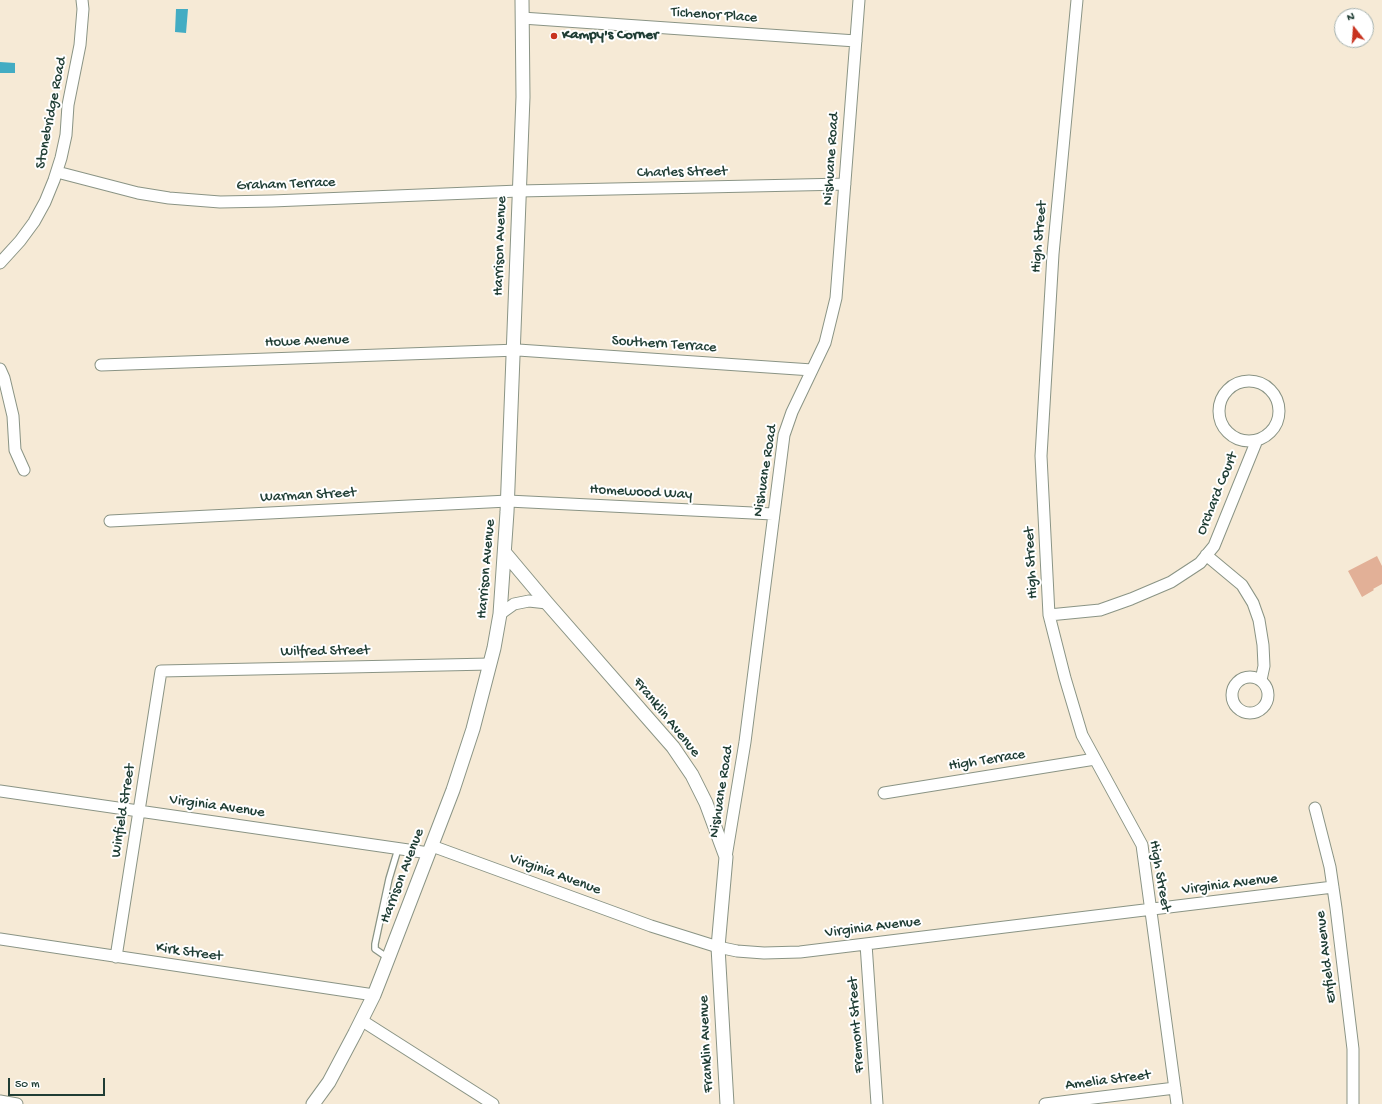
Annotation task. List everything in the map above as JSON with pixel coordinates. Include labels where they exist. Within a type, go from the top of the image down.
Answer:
[{"type":"street","name":"Stonebridge Road","points":[[0,263],[20,241],[34,222],[45,202],[57,172],[66,135],[68,105],[80,45],[83,8],[82,0]]},
{"type":"street","name":"Harrison Avenue","points":[[313,1104],[329,1082],[374,995],[453,790],[473,729],[490,664],[500,614],[508,501],[523,97],[522,0]]},
{"type":"street","name":"Nishuane Road","points":[[726,857],[745,742],[784,435],[792,412],[825,343],[836,298],[859,0]]},
{"type":"street","name":"High Street","points":[[1078,0],[1054,254],[1041,456],[1049,615],[1065,678],[1082,735],[1142,845],[1177,1104]]},
{"type":"street","name":"Tichenor Place","points":[[522,18],[856,41]]},
{"type":"street","name":"Graham Terrace","points":[[57,172],[138,193],[169,198],[220,202],[519,191]]},
{"type":"street","name":"Charles Street","points":[[519,191],[845,184]]},
{"type":"street","name":"Southern Terrace","points":[[513,350],[812,370]]},
{"type":"street","name":"Howe Avenue","points":[[101,365],[513,350]]},
{"type":"street","points":[[0,369],[4,378],[13,416],[16,450],[24,470]]},
{"type":"street","points":[[1244,381],[1259,382],[1268,387],[1274,393],[1278,402],[1279,418],[1275,426],[1269,434],[1257,440],[1242,440],[1234,437],[1226,430],[1221,422],[1219,413],[1223,395],[1235,384],[1244,381]]},
{"type":"street","name":"Orchard Court","points":[[1049,615],[1100,610],[1171,582],[1200,562],[1214,546],[1257,440]]},
{"type":"street","name":"Homewood Way","points":[[508,501],[773,514]]},
{"type":"street","name":"Warman Street","points":[[110,521],[508,501]]},
{"type":"street","name":"Franklin Avenue","points":[[505,553],[673,747],[692,775],[706,804],[726,857],[718,947],[727,1104]]},
{"type":"street","points":[[1206,555],[1242,585],[1253,603],[1259,620],[1263,645],[1264,666],[1261,680]]},
{"type":"street","points":[[500,614],[514,604],[529,602],[547,603]]},
{"type":"street","name":"Wilfred Street","points":[[161,670],[490,664]]},
{"type":"street","name":"Winfield Street","points":[[116,957],[161,670]]},
{"type":"street","name":"High Terrace","points":[[884,793],[1095,759]]},
{"type":"street","name":"Virginia Avenue","points":[[0,791],[398,849],[430,850],[651,926],[718,947],[737,951],[764,953],[800,952],[1333,888]]},
{"type":"street","name":"Enfield Avenue","points":[[1315,808],[1330,867],[1333,888],[1353,1049],[1354,1104]]},
{"type":"street","name":"Kirk Street","points":[[0,939],[374,995]]},
{"type":"street","name":"Fremont Street","points":[[866,944],[877,1104]]},
{"type":"street","points":[[361,1020],[493,1104]]},
{"type":"street","name":"Amelia Street","points":[[1045,1104],[1175,1088]]},
{"type":"street","points":[[0,1101],[17,1104]]},
{"type":"lane","points":[[388,958],[375,949],[375,944],[389,879],[398,849]]},
{"type":"water","points":[[176,9],[188,9],[186,33],[175,32]]},
{"type":"water","points":[[0,62],[15,63],[15,73],[0,73]]},
{"type":"building","points":[[1377,556],[1382,566],[1382,584],[1362,597],[1348,571]]},
{"type":"place","name":"Kampy's Corner","points":[[554,36]]}]
